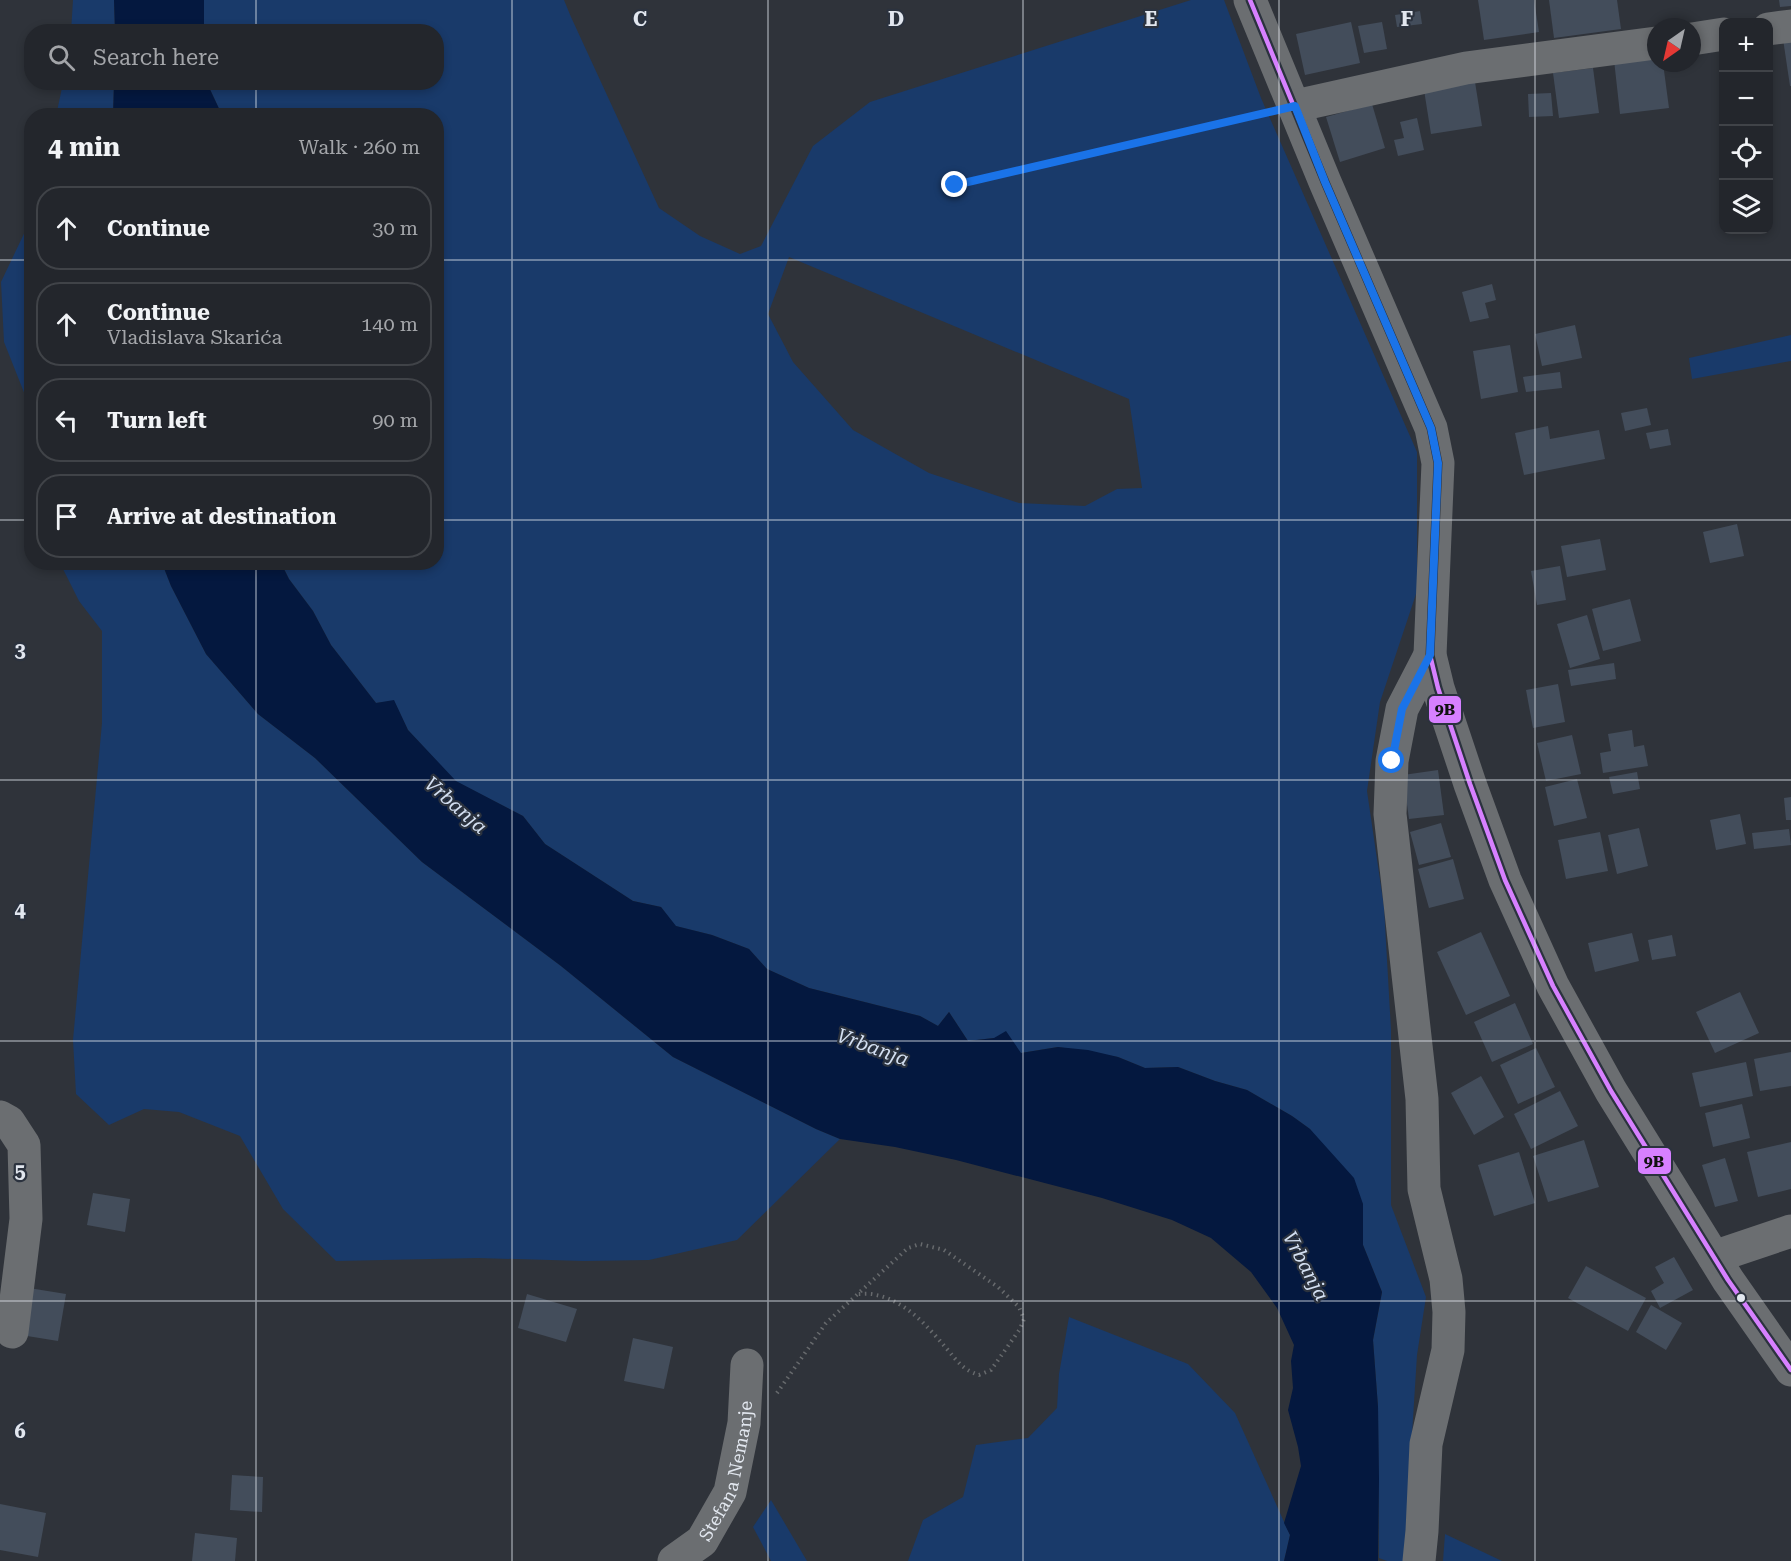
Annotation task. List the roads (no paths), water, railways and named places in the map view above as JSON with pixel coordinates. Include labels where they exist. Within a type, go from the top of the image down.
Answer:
[{"type":"street","points":[[1250,0],[1325,182],[1431,428],[1438,463],[1430,655],[1438,688],[1505,880],[1553,986],[1611,1091],[1714,1257],[1791,1370]]},
{"type":"street","points":[[1773,28],[1791,26]]},
{"type":"street","points":[[1701,38],[1719,35]]},
{"type":"street","points":[[1295,106],[1466,68],[1647,44]]},
{"type":"street","points":[[1419,1561],[1426,1444],[1449,1350],[1449,1312],[1446,1279],[1424,1189],[1422,1099],[1390,814],[1392,761],[1402,709],[1430,655]]},
{"type":"street","points":[[0,1117],[9,1122],[24,1145],[26,1219],[12,1332]]},
{"type":"street","points":[[1714,1257],[1791,1231]]},
{"type":"street","name":"Stefana Nemanje","points":[[674,1561],[702,1541],[730,1492],[744,1423],[747,1365]]},
{"type":"water","points":[[114,0],[204,0],[204,24],[115,24]]},
{"type":"water","points":[[114,90],[210,90],[219,108],[113,108]]},
{"type":"water","name":"Vrbanja","points":[[165,570],[284,570],[313,611],[331,645],[376,703],[394,700],[408,730],[456,781],[523,816],[545,844],[633,901],[661,907],[676,926],[712,935],[749,949],[767,969],[809,988],[920,1016],[938,1026],[949,1012],[968,1041],[994,1038],[1006,1031],[1021,1053],[1058,1047],[1088,1050],[1118,1057],[1145,1068],[1178,1067],[1247,1090],[1310,1129],[1354,1178],[1363,1204],[1363,1245],[1382,1292],[1373,1340],[1378,1407],[1378,1561],[1284,1561],[1290,1535],[1284,1523],[1301,1466],[1288,1410],[1293,1388],[1291,1361],[1294,1345],[1277,1308],[1251,1272],[1211,1238],[1172,1220],[1102,1198],[956,1160],[895,1147],[840,1139],[673,1057],[561,966],[422,862],[315,758],[258,714],[206,654]]}]
